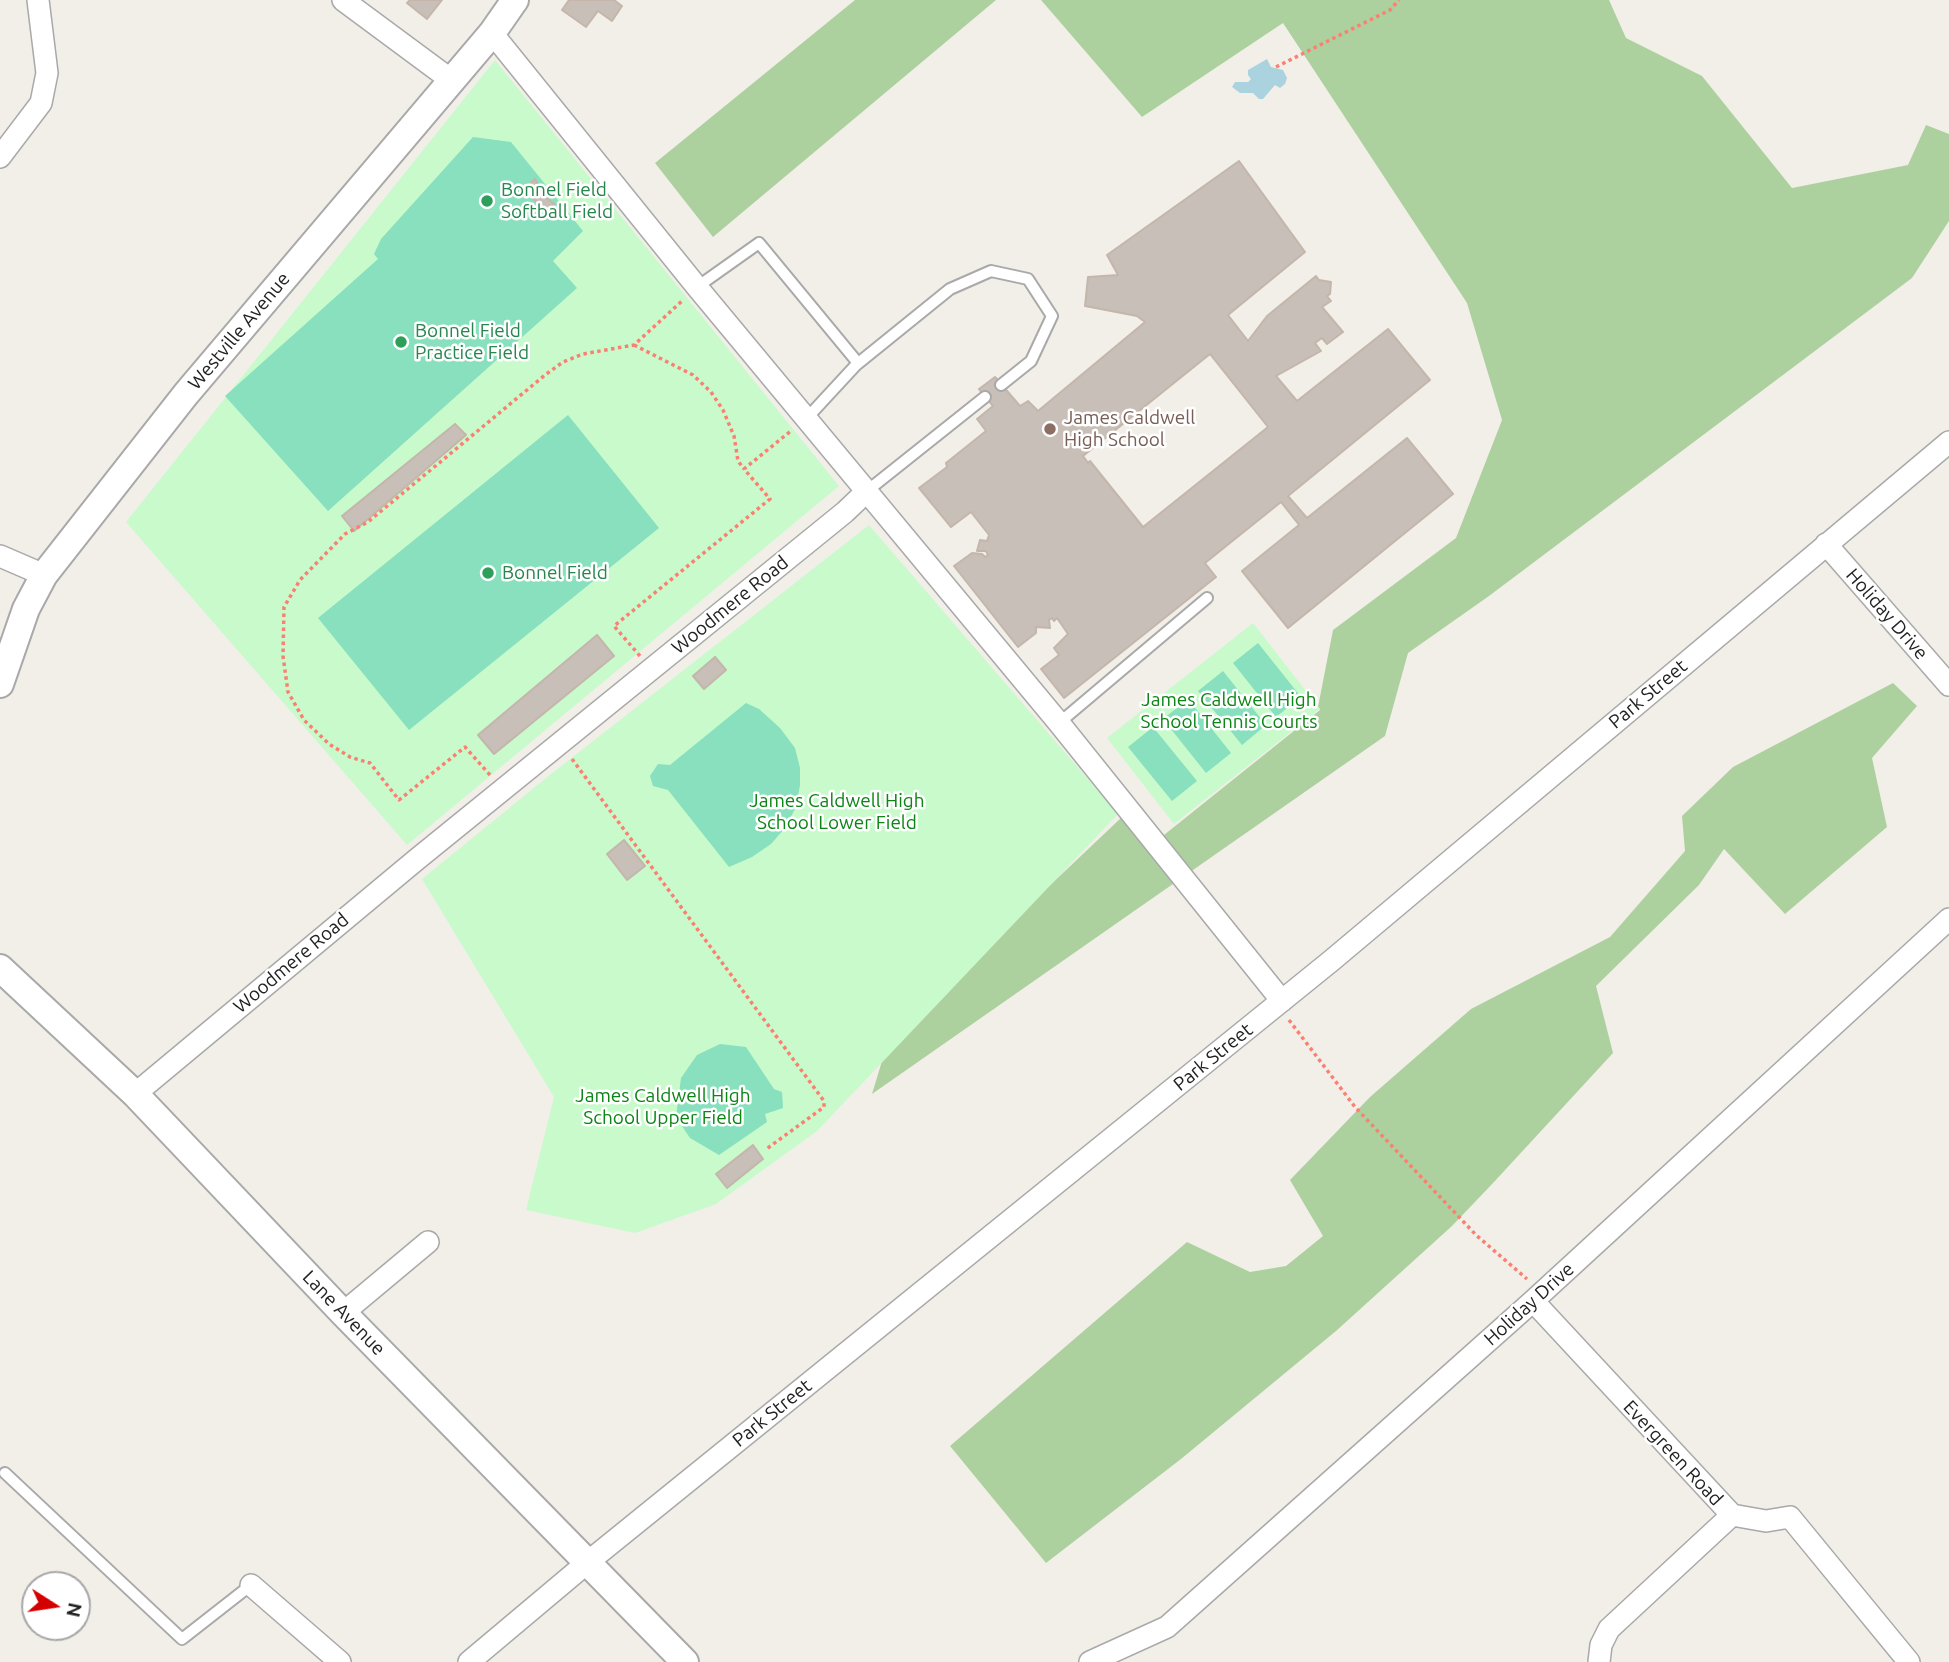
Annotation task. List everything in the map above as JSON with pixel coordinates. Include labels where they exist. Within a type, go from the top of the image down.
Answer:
[{"type":"street","points":[[0,157],[41,103],[47,73],[38,0]]},
{"type":"street","points":[[343,0],[451,80]]},
{"type":"street","name":"Westville Avenue","points":[[0,684],[26,609],[44,575],[186,394],[492,33],[515,0]]},
{"type":"street","points":[[492,33],[697,287],[1059,723],[1282,1000]]},
{"type":"street","name":"Park Street","points":[[469,1662],[588,1562],[1282,1000],[1949,442]]},
{"type":"street","name":"Woodmere Road","points":[[135,1094],[416,860],[845,512],[867,491]]},
{"type":"street","name":"Holiday Drive","points":[[1826,544],[1949,685]]},
{"type":"street","points":[[0,556],[44,575]]},
{"type":"street","name":"Holiday Drive","points":[[1090,1662],[1167,1627],[1533,1301],[1949,919]]},
{"type":"street","name":"Lane Avenue","points":[[0,968],[135,1094],[343,1313],[685,1662]]},
{"type":"street","points":[[343,1313],[428,1241]]},
{"type":"street","name":"Evergreen Road","points":[[1533,1301],[1732,1515],[1766,1521],[1790,1517],[1909,1662]]},
{"type":"street","points":[[1600,1662],[1601,1645],[1609,1629],[1732,1515]]},
{"type":"street","points":[[251,1585],[340,1662]]},
{"type":"lane","points":[[697,287],[759,243],[858,363]]},
{"type":"lane","points":[[807,418],[858,363],[950,289],[991,271],[1028,279],[1052,316],[1031,361],[1001,384]]},
{"type":"lane","points":[[867,491],[985,397]]},
{"type":"lane","points":[[1059,723],[1207,598]]},
{"type":"lane","points":[[5,1473],[182,1639],[251,1585]]},
{"type":"path","points":[[1276,68],[1390,10],[1399,0]]},
{"type":"path","points":[[503,789],[465,747],[399,800],[370,763],[350,757],[329,744],[304,720],[288,692],[283,656],[284,607],[300,580],[345,534],[368,522],[545,375],[563,362],[583,354],[634,345],[697,287]]},
{"type":"path","points":[[634,345],[694,375],[711,392],[723,410],[734,436],[738,461],[770,499],[614,626],[652,669]]},
{"type":"path","points":[[744,469],[807,418]]},
{"type":"path","points":[[560,743],[824,1101],[824,1107],[765,1150]]},
{"type":"path","points":[[1282,1000],[1292,1026],[1355,1107],[1476,1235],[1528,1281],[1533,1301]]},
{"type":"green space","points":[[855,0],[996,0],[713,237],[655,163]]},
{"type":"green space","points":[[1041,0],[1609,0],[1626,38],[1702,76],[1792,188],[1908,165],[1926,125],[1949,134],[1949,221],[1912,278],[1489,596],[1408,653],[1385,736],[872,1094],[889,1038],[1123,816],[1149,847],[1320,710],[1318,707],[1333,630],[1456,538],[1502,420],[1467,303],[1283,23],[1142,117]]},
{"type":"green space","name":"Bonnel Field","points":[[495,60],[839,486],[407,845],[126,522]]},
{"type":"green space","name":"Bonnel Field Practice Field","points":[[473,137],[511,142],[583,231],[553,261],[577,288],[328,511],[225,396],[378,259],[374,254],[381,239]]},
{"type":"green space","name":"Bonnel Field","points":[[568,415],[659,528],[409,730],[318,618]]},
{"type":"green space","name":"James Caldwell High School Lower Field","points":[[869,525],[1118,814],[817,1131],[716,1204],[635,1233],[526,1210],[554,1097],[422,879],[551,774]]},
{"type":"green space","name":"James Caldwell High School Tennis Courts","points":[[1253,623],[1320,709],[1174,824],[1107,738]]},
{"type":"green space","points":[[1258,643],[1301,697],[1276,717],[1233,663]]},
{"type":"green space","points":[[1223,671],[1266,725],[1242,745],[1198,691]]},
{"type":"green space","points":[[1893,683],[1917,706],[1872,758],[1887,827],[1785,914],[1724,849],[1699,885],[1596,986],[1613,1053],[1494,1182],[1452,1226],[1336,1331],[1181,1459],[1046,1563],[950,1446],[1187,1242],[1250,1272],[1286,1266],[1323,1236],[1290,1180],[1370,1097],[1471,1009],[1610,937],[1685,851],[1682,816],[1733,767]]},
{"type":"green space","points":[[1188,699],[1231,753],[1206,773],[1163,719]]},
{"type":"green space","points":[[746,703],[759,709],[780,728],[795,748],[800,768],[800,785],[796,807],[785,828],[771,844],[752,857],[729,867],[668,790],[653,786],[650,776],[658,764],[670,765]]},
{"type":"green space","points":[[1153,727],[1197,781],[1172,801],[1128,747]]},
{"type":"green space","points":[[720,1044],[746,1047],[774,1089],[782,1092],[783,1108],[765,1114],[767,1122],[719,1155],[690,1138],[676,1117],[681,1078],[697,1055]]},
{"type":"water","points":[[1267,59],[1271,67],[1283,70],[1287,78],[1280,88],[1275,85],[1263,99],[1259,99],[1253,93],[1240,93],[1232,87],[1235,82],[1248,82],[1251,79],[1248,70]]},
{"type":"building","points":[[410,0],[442,0],[427,19],[407,3]]},
{"type":"building","points":[[569,0],[614,0],[622,6],[612,21],[598,11],[586,27],[562,10]]},
{"type":"building","name":"James Caldwell High School","points":[[1239,161],[1305,252],[1228,315],[1248,341],[1267,316],[1316,276],[1319,280],[1331,282],[1330,294],[1327,296],[1331,301],[1322,307],[1343,332],[1327,344],[1322,338],[1315,343],[1321,351],[1276,376],[1297,401],[1388,329],[1430,380],[1288,496],[1307,518],[1407,438],[1453,494],[1288,628],[1242,571],[1299,525],[1281,502],[1205,563],[1216,577],[1064,698],[1041,669],[1059,655],[1054,648],[1068,634],[1057,618],[1054,621],[1052,618],[1049,620],[1050,628],[1036,627],[1036,633],[1018,647],[954,566],[972,553],[985,557],[988,555],[986,551],[977,551],[980,540],[987,541],[989,535],[971,512],[951,527],[919,488],[947,467],[946,463],[986,431],[977,419],[993,406],[979,389],[995,377],[1020,406],[1028,401],[1038,411],[1145,322],[1137,316],[1085,306],[1088,277],[1118,275],[1107,255]],"holes":[[[1210,354],[1268,427],[1143,527],[1090,461],[1088,463],[1083,456]]]},
{"type":"building","points":[[535,179],[543,195],[554,204],[544,211],[525,189]]},
{"type":"building","points":[[455,424],[466,435],[354,531],[342,516]]},
{"type":"building","points":[[597,635],[614,656],[494,754],[478,735]]},
{"type":"building","points":[[715,657],[726,670],[704,689],[693,676]]},
{"type":"building","points":[[624,840],[645,866],[627,880],[607,854]]},
{"type":"building","points":[[753,1145],[763,1159],[727,1188],[716,1174]]},
{"type":"place","name":"Bonnel Field Softball Field","points":[[487,201]]},
{"type":"place","name":"Bonnel Field Practice Field","points":[[401,342]]},
{"type":"place","name":"James Caldwell High School","points":[[1050,429]]},
{"type":"place","name":"Bonnel Field","points":[[488,573]]},
{"type":"park label","name":"James Caldwell High School Upper Field","points":[[663,1107]]}]
